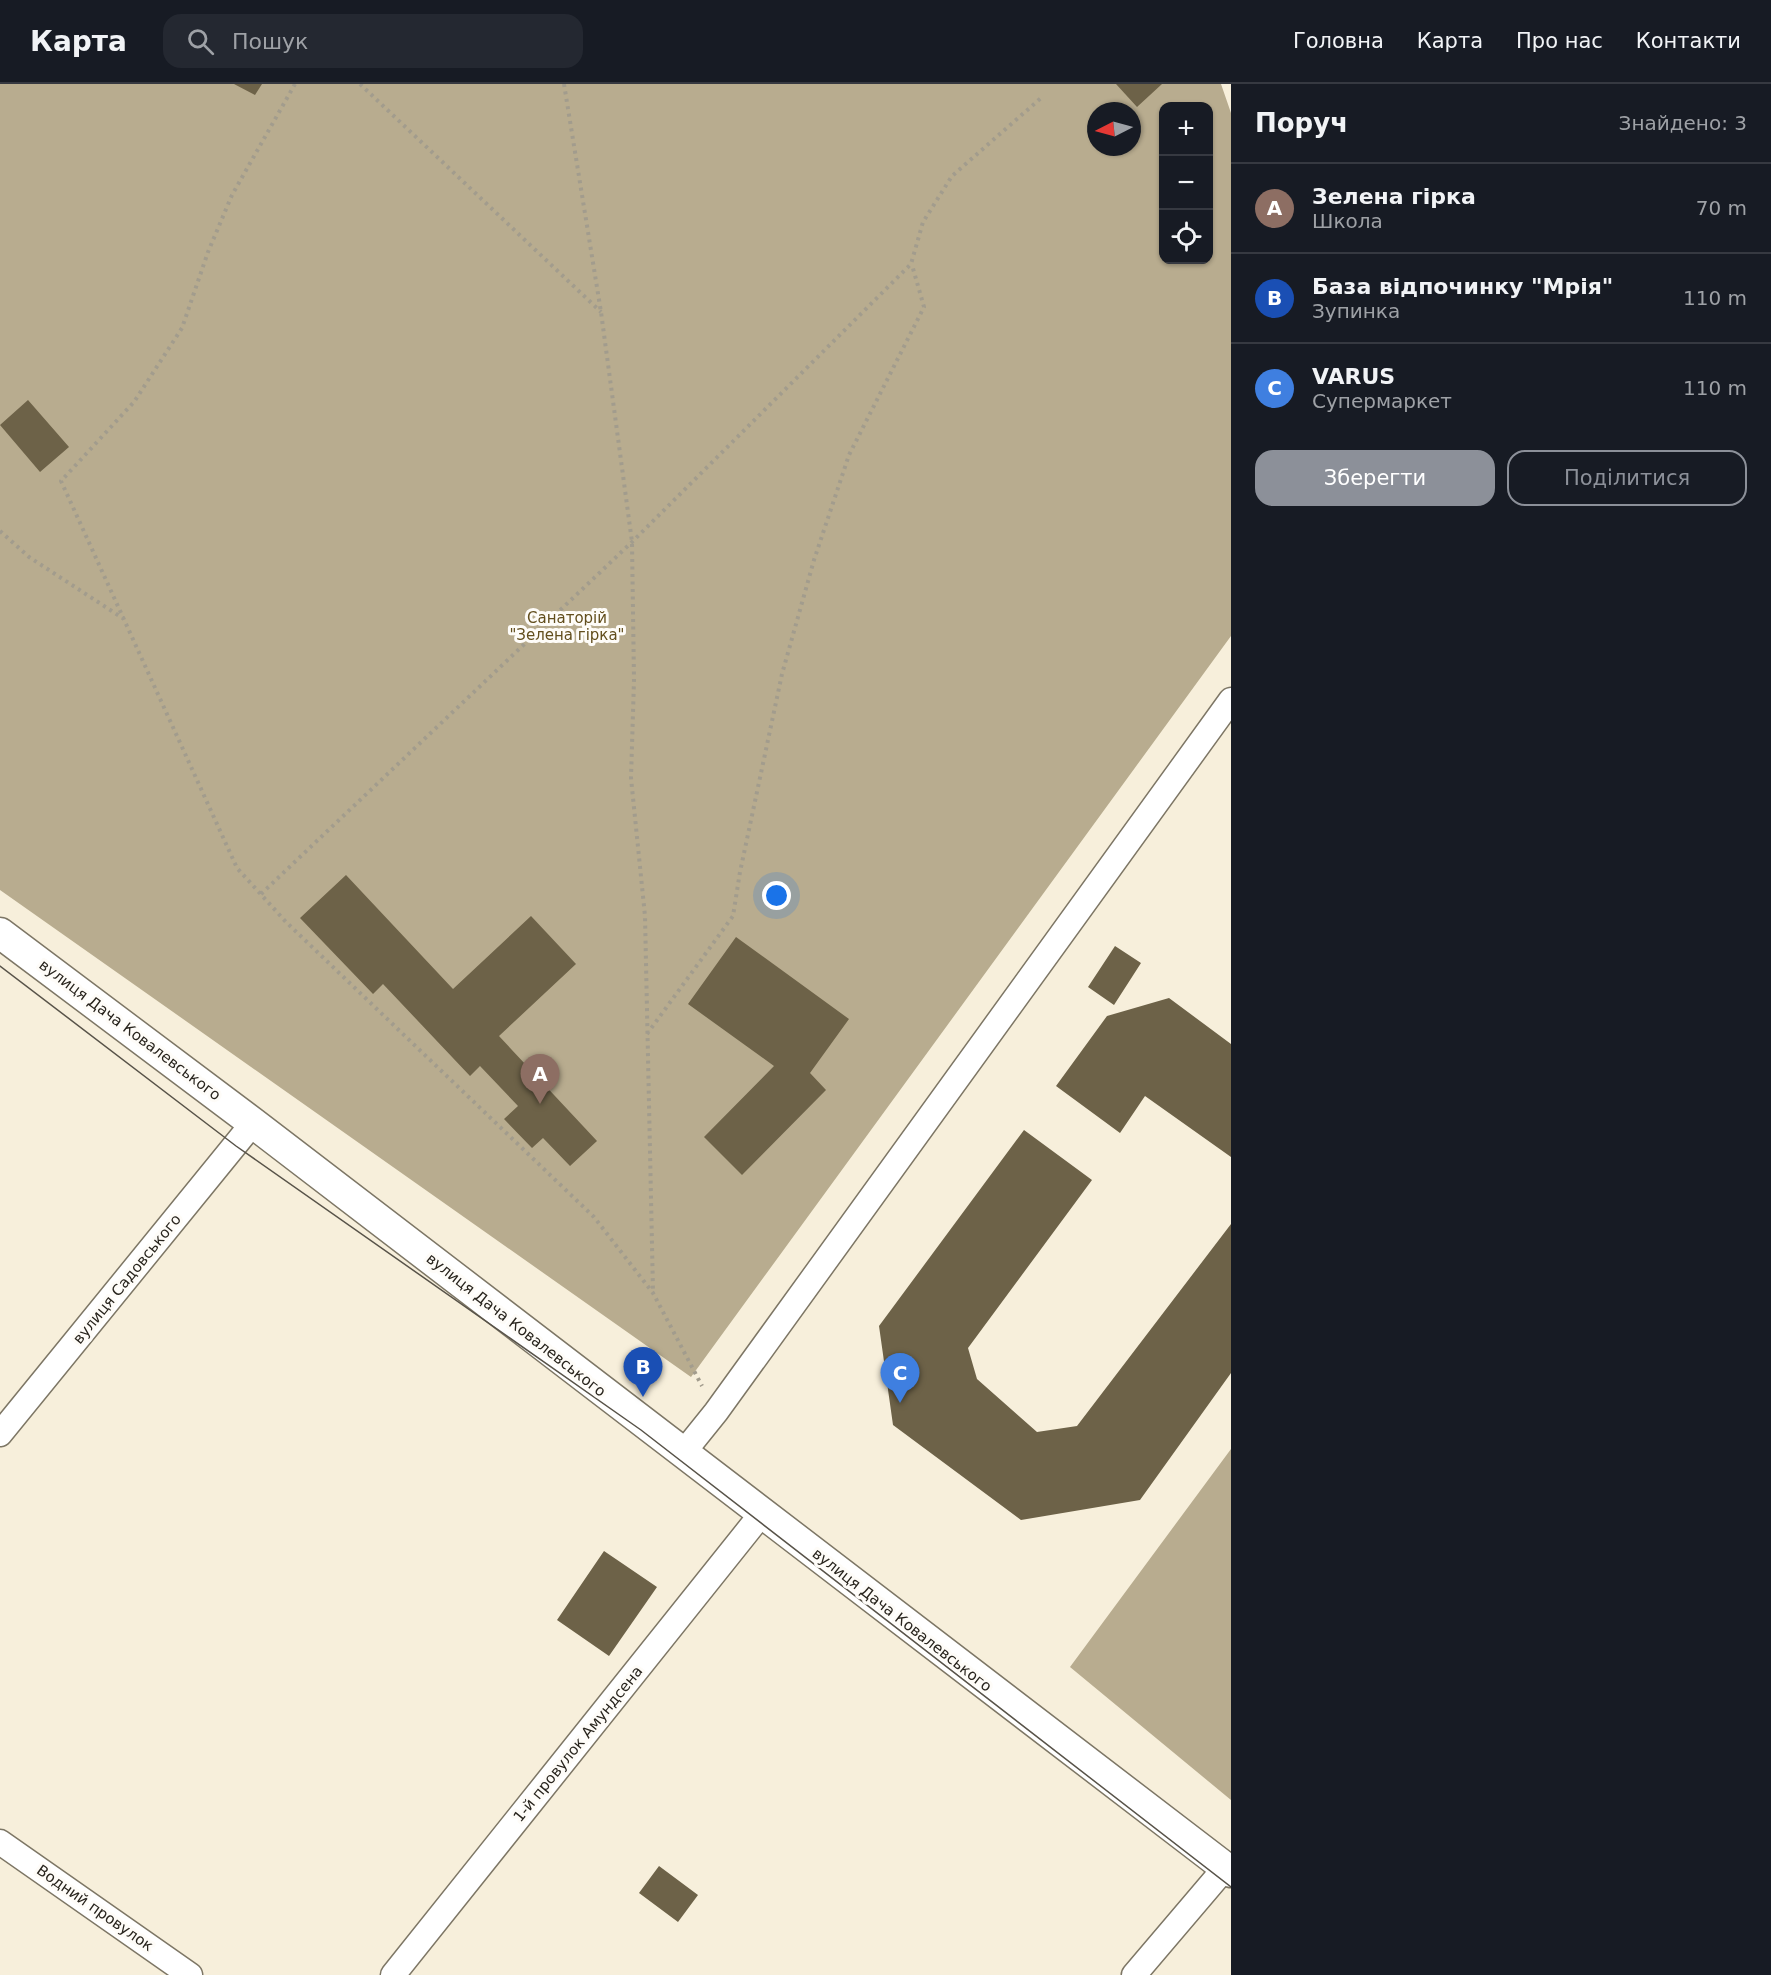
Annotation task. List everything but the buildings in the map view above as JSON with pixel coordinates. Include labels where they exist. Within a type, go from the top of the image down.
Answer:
[{"type":"street","points":[[683,1453],[716,1413],[1231,700]]},
{"type":"street","name":"вулиця Дача Ковалевського","points":[[0,933],[763,1512],[1228,1870]]},
{"type":"street","name":"вулиця Садовського","points":[[0,1434],[253,1123]]},
{"type":"street","name":"1-й провулок Амундсена","points":[[393,1975],[763,1512]]},
{"type":"street","name":"Водний провулок","points":[[0,1842],[190,1975]]},
{"type":"street","points":[[1134,1975],[1228,1870]]},
{"type":"path","points":[[295,84],[232,195],[208,252],[182,328],[134,402],[61,481],[237,868],[286,922],[594,1217],[653,1293],[716,1413]]},
{"type":"path","points":[[360,84],[602,312]]},
{"type":"path","points":[[564,84],[602,312],[632,543],[634,680],[631,778],[645,916],[653,1293]]},
{"type":"path","points":[[261,894],[632,543],[911,264],[923,222],[952,176],[1041,98]]},
{"type":"path","points":[[647,1034],[733,916],[740,872],[782,674],[814,560],[849,455],[924,307],[911,264]]},
{"type":"path","points":[[0,531],[29,557],[124,619]]},
{"type":"green space","name":"Санаторій \"Зелена гірка\"","points":[[0,84],[1221,84],[1231,113],[1231,636],[691,1377],[0,890]]},
{"type":"green space","points":[[1231,1449],[1231,1800],[1070,1667]]},
{"type":"tram line","points":[[0,966],[236,1146],[641,1430],[1231,1887]]},
{"type":"place","name":"Зелена гірка","points":[[540,1104]]},
{"type":"place","name":"База відпочинку \"Мрія\"","points":[[643,1397]]},
{"type":"place","name":"VARUS","points":[[900,1403]]}]
